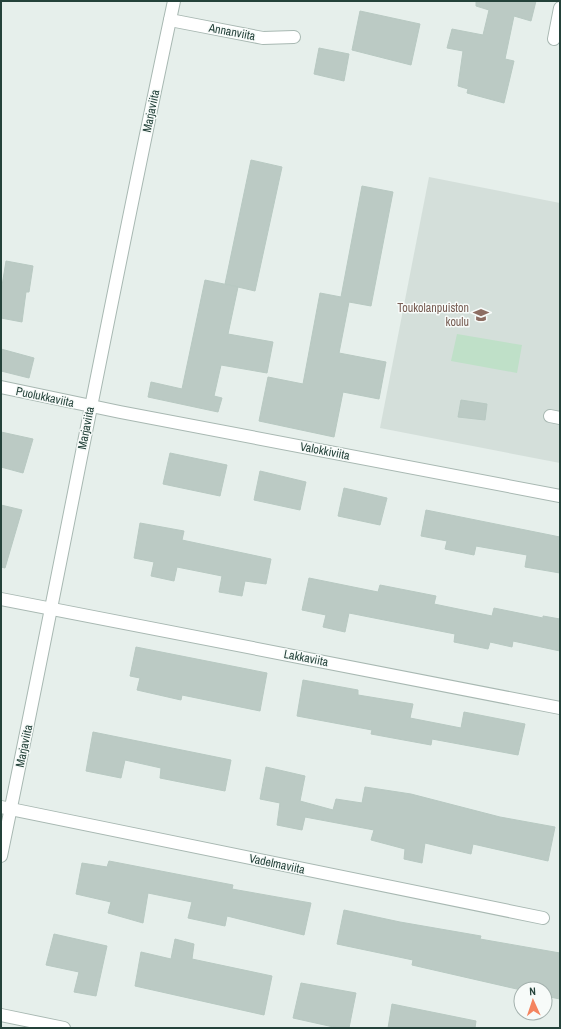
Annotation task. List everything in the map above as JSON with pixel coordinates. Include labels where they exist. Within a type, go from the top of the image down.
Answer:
[{"type":"street","name":"Marjaviita","points":[[1,856],[6,808],[52,609],[90,406],[174,1]]},
{"type":"street","points":[[554,39],[560,8]]},
{"type":"street","name":"Annanviita","points":[[170,20],[263,38],[294,38]]},
{"type":"street","name":"Puolukkaviita","points":[[1,387],[90,406]]},
{"type":"street","name":"Valokkiviita","points":[[90,406],[560,496]]},
{"type":"street","name":"Lakkaviita","points":[[1,599],[560,708]]},
{"type":"street","name":"Vadelmaviita","points":[[6,808],[543,918]]},
{"type":"street","points":[[1,1015],[64,1028]]},
{"type":"shaded area","name":"Toukolanpuiston koulu","points":[[429,177],[560,203],[560,463],[380,428]]},
{"type":"green space","points":[[457,334],[522,345],[517,373],[451,361]]},
{"type":"building","points":[[476,1],[536,1],[531,21],[514,16],[505,59],[514,61],[504,103],[467,93],[468,89],[458,86],[463,51],[447,48],[452,29],[483,35],[489,10],[476,6]]},
{"type":"building","points":[[360,11],[420,24],[411,65],[352,50]]},
{"type":"building","points":[[319,48],[349,54],[344,81],[314,74]]},
{"type":"building","points":[[251,160],[282,167],[255,291],[225,284]]},
{"type":"building","points":[[362,186],[393,192],[371,306],[349,302],[339,353],[386,362],[379,399],[343,392],[334,437],[259,421],[268,377],[303,384],[320,293],[341,297]]},
{"type":"building","points":[[6,261],[33,266],[29,292],[26,292],[22,322],[1,318],[1,292]]},
{"type":"building","points":[[205,280],[238,287],[228,334],[273,342],[267,373],[221,365],[214,396],[222,398],[218,412],[148,397],[151,382],[182,389]]},
{"type":"building","points":[[1,349],[34,358],[29,378],[1,371]]},
{"type":"building","points":[[461,400],[487,404],[485,420],[458,417]]},
{"type":"building","points":[[1,432],[33,439],[23,473],[1,467]]},
{"type":"building","points":[[170,453],[227,465],[220,496],[163,484]]},
{"type":"building","points":[[260,471],[306,482],[300,510],[254,500]]},
{"type":"building","points":[[344,488],[387,498],[380,525],[338,516]]},
{"type":"building","points":[[1,505],[22,510],[5,568],[1,567]]},
{"type":"building","points":[[426,510],[560,537],[560,573],[525,567],[527,555],[476,546],[474,555],[445,549],[447,541],[421,536]]},
{"type":"building","points":[[140,523],[184,531],[182,540],[271,559],[266,584],[245,581],[242,596],[219,592],[222,576],[177,567],[174,581],[151,576],[154,562],[134,558]]},
{"type":"building","points":[[309,578],[378,592],[380,585],[436,596],[434,604],[492,616],[494,608],[543,618],[543,616],[560,619],[560,651],[513,641],[512,647],[490,642],[488,649],[454,642],[455,634],[349,613],[345,632],[323,627],[326,615],[302,610]]},
{"type":"building","points":[[136,647],[267,673],[260,711],[182,695],[181,700],[137,690],[140,678],[130,676]]},
{"type":"building","points":[[303,680],[358,690],[358,695],[413,704],[410,718],[461,728],[464,712],[525,724],[518,755],[432,739],[431,745],[371,734],[372,730],[297,716]]},
{"type":"building","points":[[93,732],[231,760],[225,791],[160,778],[161,768],[125,760],[121,778],[86,771]]},
{"type":"building","points":[[266,767],[305,776],[300,801],[333,810],[336,799],[362,803],[365,787],[411,794],[500,817],[555,827],[548,861],[473,844],[471,854],[425,843],[422,863],[404,859],[405,849],[371,840],[374,830],[305,817],[302,830],[277,825],[280,803],[260,799]]},
{"type":"building","points":[[109,861],[233,885],[232,889],[311,903],[304,935],[227,916],[225,926],[188,918],[192,902],[148,893],[143,923],[108,913],[111,902],[76,894],[82,863],[107,867]]},
{"type":"building","points":[[344,910],[400,922],[481,936],[480,939],[560,953],[560,999],[553,998],[553,981],[513,981],[513,988],[412,965],[413,960],[337,944]]},
{"type":"building","points":[[54,934],[107,946],[96,996],[74,992],[79,972],[46,965]]},
{"type":"building","points":[[175,939],[194,944],[192,959],[272,976],[264,1015],[135,986],[141,952],[171,959]]},
{"type":"building","points":[[301,983],[356,993],[349,1028],[338,1028],[293,1018]]},
{"type":"building","points":[[392,1004],[476,1021],[475,1028],[388,1028]]},
{"type":"place","name":"Toukolanpuiston koulu","points":[[481,315]]}]
